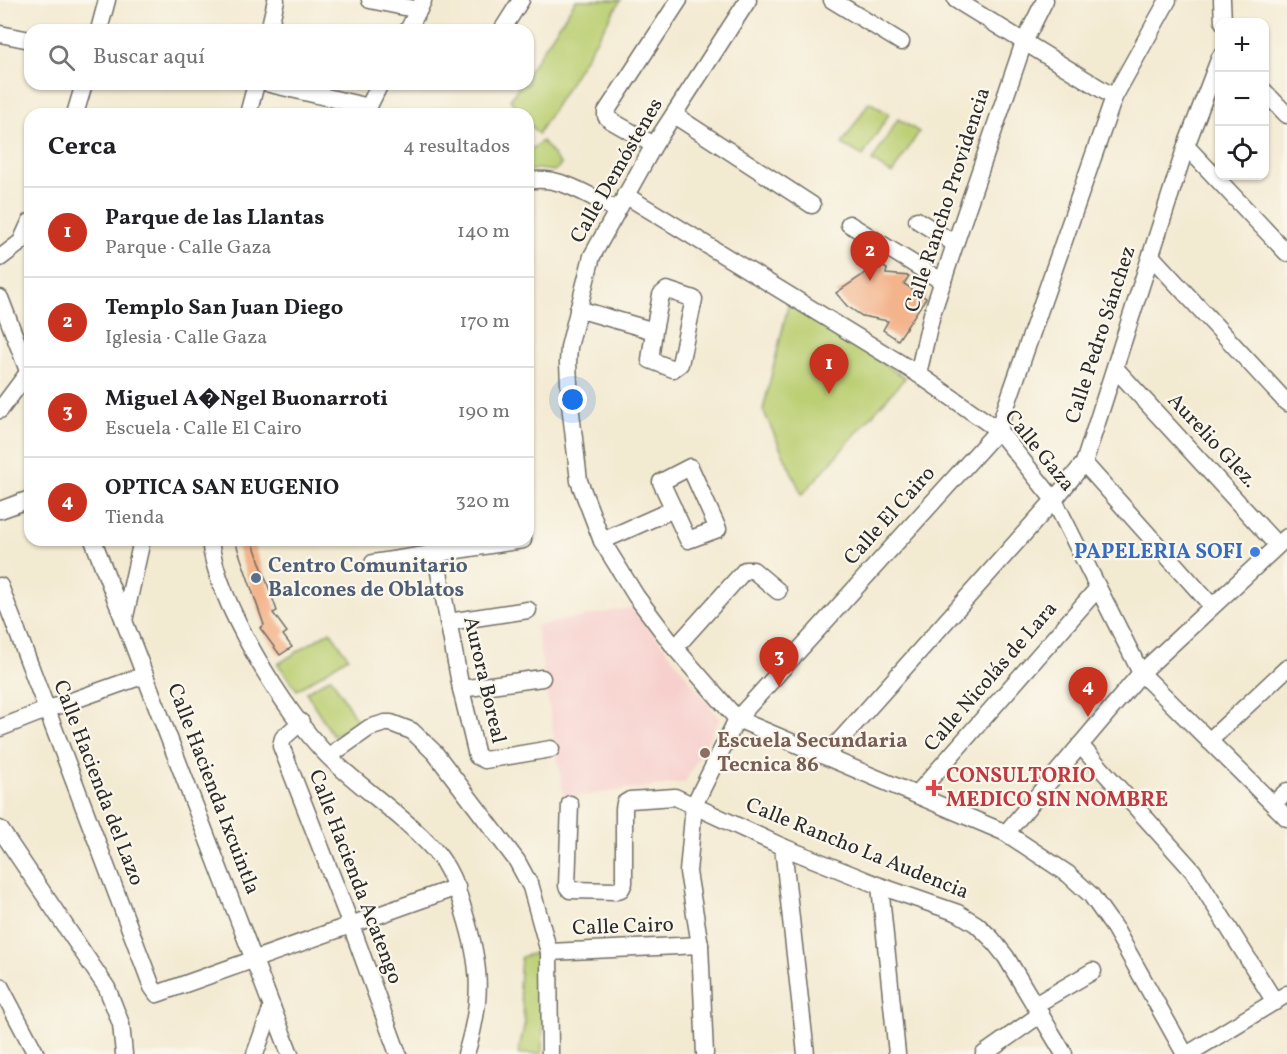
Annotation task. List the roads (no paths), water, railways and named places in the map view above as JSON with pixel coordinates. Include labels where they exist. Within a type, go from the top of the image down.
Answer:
[{"type":"street","points":[[101,24],[107,0]]},
{"type":"street","points":[[270,24],[276,0]]},
{"type":"street","points":[[370,0],[421,5],[411,24]]},
{"type":"street","points":[[506,24],[521,0]]},
{"type":"street","points":[[654,145],[610,120],[606,112],[678,0]]},
{"type":"street","name":"Calle Demóstenes","points":[[748,0],[654,145],[592,256],[578,309],[568,363],[570,404],[579,481],[602,541],[636,596],[675,648],[737,718],[1006,832],[1068,874],[1091,895],[1115,929],[1187,1054]]},
{"type":"street","points":[[832,0],[901,42]]},
{"type":"street","points":[[956,0],[1114,97]]},
{"type":"street","name":"Calle Rancho Providencia","points":[[918,374],[932,314],[955,244],[1024,42],[1045,0]]},
{"type":"street","name":"Calle El Cairo","points":[[705,1054],[700,945],[688,872],[694,805],[737,718],[998,430],[1114,97],[1168,0]]},
{"type":"street","points":[[1222,0],[1223,18]]},
{"type":"street","points":[[0,34],[24,39]]},
{"type":"street","name":"Calle Pedro Sánchez","points":[[826,756],[1054,500],[1084,463],[1186,146],[1215,70]]},
{"type":"street","points":[[77,108],[82,90]]},
{"type":"street","points":[[250,108],[254,90]]},
{"type":"street","points":[[292,90],[360,108]]},
{"type":"street","points":[[368,108],[377,90]]},
{"type":"street","points":[[1269,96],[1287,116]]},
{"type":"street","points":[[674,115],[812,205]]},
{"type":"street","points":[[1186,146],[1287,253]]},
{"type":"street","points":[[534,180],[542,179],[563,184],[621,203]]},
{"type":"street","name":"Calle Gaza","points":[[621,203],[918,374],[998,430],[1054,500],[1141,673],[1287,818]]},
{"type":"street","points":[[917,220],[955,244]]},
{"type":"street","points":[[849,224],[943,282]]},
{"type":"street","points":[[0,258],[24,244]]},
{"type":"street","points":[[1150,256],[1287,403]]},
{"type":"street","points":[[0,298],[24,360]]},
{"type":"street","points":[[578,309],[654,332]]},
{"type":"street","name":"Aurelio Glez.","points":[[1114,368],[1282,541]]},
{"type":"street","points":[[0,410],[24,379]]},
{"type":"street","points":[[1084,463],[1212,606]]},
{"type":"street","points":[[690,467],[718,529],[688,540],[674,509],[661,482],[690,467]]},
{"type":"street","points":[[0,510],[24,501]]},
{"type":"street","points":[[602,541],[674,509]]},
{"type":"street","points":[[1006,832],[1141,673],[1282,541]]},
{"type":"street","name":"Calle Hacienda Ixcuintla","points":[[95,546],[290,1054]]},
{"type":"street","points":[[124,621],[141,546]]},
{"type":"street","points":[[211,546],[222,587],[260,663],[301,722],[328,756],[427,842],[441,859],[457,887],[474,944],[479,976],[477,1008],[466,1054]]},
{"type":"street","points":[[372,563],[434,547]]},
{"type":"street","name":"Aurora Boreal","points":[[434,547],[461,689],[479,758],[485,760],[551,749]]},
{"type":"street","points":[[675,648],[742,572],[748,569],[753,570],[778,591]]},
{"type":"street","name":"Calle Hacienda del Lazo","points":[[0,586],[154,991],[157,994],[254,959]]},
{"type":"street","name":"Calle Nicolás de Lara","points":[[917,794],[1098,588]]},
{"type":"street","points":[[448,622],[528,610]]},
{"type":"street","points":[[1209,741],[1287,668]]},
{"type":"street","points":[[0,728],[145,675]]},
{"type":"street","points":[[461,689],[542,678]]},
{"type":"street","name":"Calle Hacienda Acatengo","points":[[301,722],[284,736],[281,746],[351,925],[398,1054]]},
{"type":"street","points":[[328,756],[357,736],[377,726],[392,723],[412,731],[435,753],[517,861],[531,887],[549,952],[550,1054]]},
{"type":"street","points":[[1080,746],[1193,871],[1281,998],[1187,1054]]},
{"type":"street","points":[[1273,804],[1287,791]]},
{"type":"street","name":"Calle Rancho La Audencia","points":[[570,804],[567,886],[573,890],[615,891],[621,889],[624,883],[625,803],[630,800],[675,797],[783,847],[880,886],[947,908],[976,924],[991,938],[1006,957],[1064,1054]]},
{"type":"street","points":[[0,829],[5,848],[107,988],[121,1024],[124,1054]]},
{"type":"street","points":[[783,847],[806,1054]]},
{"type":"street","points":[[880,886],[897,1054]]},
{"type":"street","points":[[254,959],[457,887]]},
{"type":"street","name":"Calle Cairo","points":[[549,952],[700,945]]},
{"type":"street","points":[[984,1054],[1038,1009],[1093,971]]},
{"type":"street","points":[[0,986],[36,1054]]},
{"type":"street","points":[[255,1054],[272,1007]]},
{"type":"place","name":"Templo San Juan Diego","points":[[870,281]]},
{"type":"place","name":"Parque de las Llantas","points":[[829,394]]},
{"type":"place","name":"PAPELERIA SOFI","points":[[1255,552]]},
{"type":"place","name":"Centro Comunitario Balcones de Oblatos","points":[[256,578]]},
{"type":"place","name":"Miguel A�Ngel Buonarroti","points":[[779,687]]},
{"type":"place","name":"OPTICA SAN EUGENIO","points":[[1088,717]]},
{"type":"place","name":"Escuela Secundaria Tecnica 86","points":[[705,753]]},
{"type":"place","name":"CONSULTORIO MEDICO SIN NOMBRE","points":[[934,788]]}]
